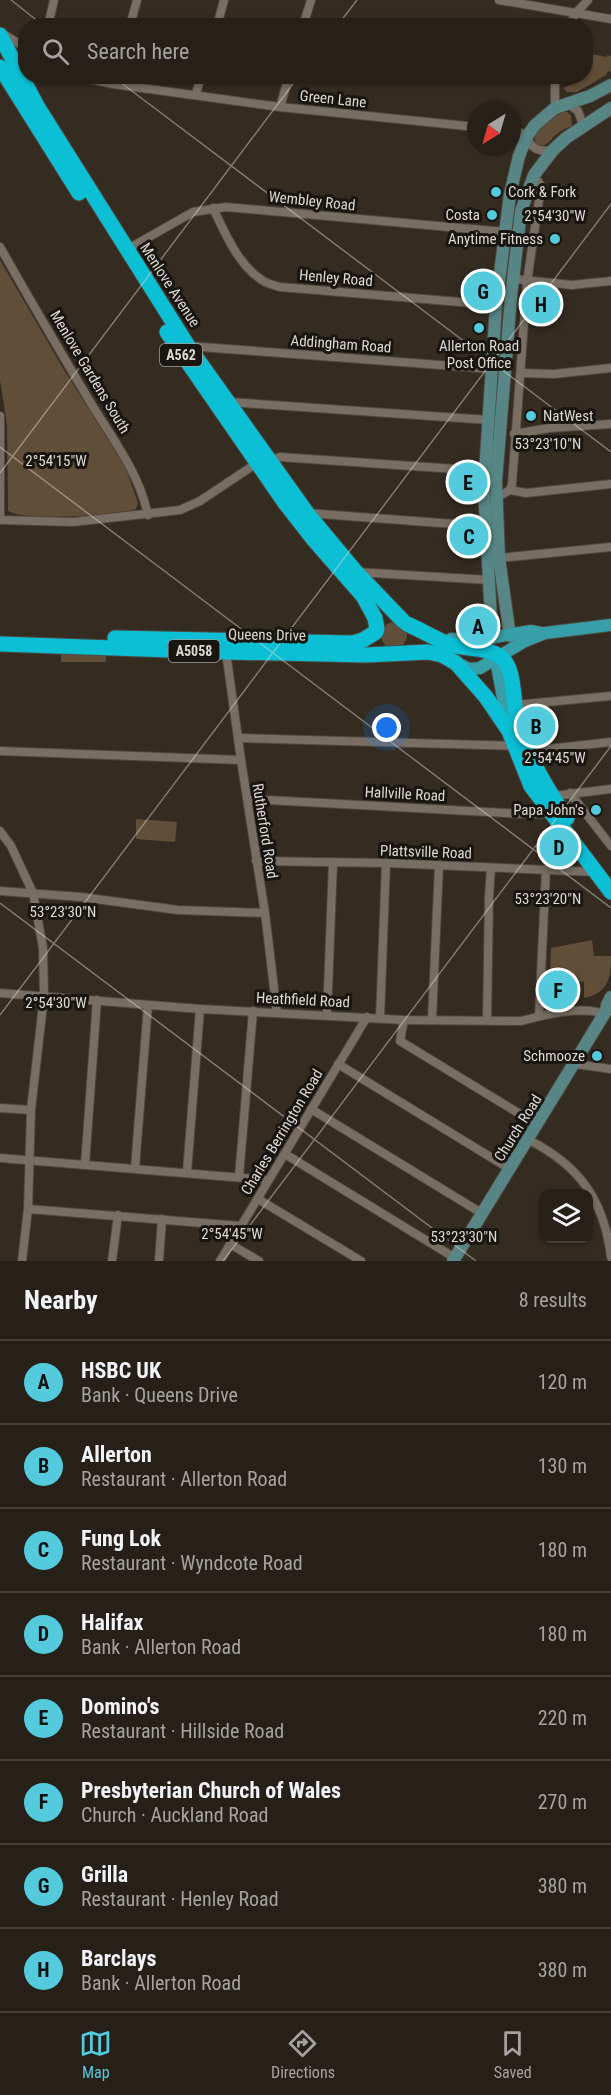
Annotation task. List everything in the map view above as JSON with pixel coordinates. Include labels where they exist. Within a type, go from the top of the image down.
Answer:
[{"type":"highway","name":"Menlove Avenue","points":[[0,34],[18,64]]},
{"type":"highway","name":"Menlove Avenue","points":[[1,70],[182,356],[263,462],[356,572],[405,622]]},
{"type":"highway","points":[[1,70],[18,72]]},
{"type":"highway","name":"Menlove Avenue","points":[[28,84],[37,106],[126,250],[188,346],[228,402],[263,462],[314,540],[363,596],[375,618],[376,631]]},
{"type":"highway","points":[[376,631],[379,625],[388,619],[393,618],[405,622],[411,639],[406,649],[395,652]]},
{"type":"highway","name":"A562","points":[[405,622],[459,647],[501,651]]},
{"type":"highway","name":"Queens Drive","points":[[0,635],[347,644],[358,642],[376,631]]},
{"type":"highway","name":"A562","points":[[376,631],[377,642],[384,651],[395,652]]},
{"type":"highway","name":"Queens Drive","points":[[0,644],[366,655],[395,652]]},
{"type":"highway","points":[[501,651],[521,731],[528,781],[553,804],[603,873],[611,892]]},
{"type":"highway","points":[[395,652],[428,652],[442,655],[456,663],[479,688],[522,750]]},
{"type":"main road","points":[[501,651],[489,579],[485,524],[485,471],[496,305],[510,194],[519,156],[527,136],[535,125],[555,108],[590,96],[611,85]]},
{"type":"main road","points":[[501,651],[507,617],[500,565],[496,498],[521,212],[534,175],[553,150],[611,108]]},
{"type":"main road","points":[[500,565],[502,702],[509,731]]},
{"type":"main road","points":[[507,617],[518,628],[531,632],[545,633],[611,625]]},
{"type":"main road","points":[[456,663],[474,669],[531,632]]},
{"type":"main road","points":[[501,651],[545,633]]},
{"type":"main road","name":"Church Road","points":[[454,1259],[607,1011],[611,997]]},
{"type":"street","points":[[50,18],[54,0]]},
{"type":"street","points":[[132,18],[137,0]]},
{"type":"street","points":[[218,18],[224,0]]},
{"type":"street","points":[[306,18],[312,0]]},
{"type":"street","points":[[499,0],[611,19]]},
{"type":"street","points":[[574,18],[584,2]]},
{"type":"street","points":[[0,34],[18,44]]},
{"type":"street","name":"Green Lane","points":[[137,84],[280,107],[467,126]]},
{"type":"street","points":[[196,94],[199,84]]},
{"type":"street","points":[[280,107],[287,84]]},
{"type":"street","points":[[555,84],[555,108]]},
{"type":"street","points":[[568,104],[578,111],[582,122],[580,129]]},
{"type":"street","points":[[521,133],[527,136],[529,144],[536,150],[543,152],[553,150]]},
{"type":"street","points":[[510,490],[527,282],[541,186],[534,175]]},
{"type":"street","name":"Wembley Road","points":[[126,250],[193,212],[213,208],[251,208],[506,232]]},
{"type":"street","name":"Henley Road","points":[[213,208],[236,251],[250,271],[264,282],[280,287],[496,305]]},
{"type":"street","name":"Menlove Gardens South","points":[[0,247],[96,412],[129,462],[146,503],[148,514]]},
{"type":"street","points":[[514,279],[572,285],[611,281]]},
{"type":"street","name":"Addingham Road","points":[[188,346],[493,369]]},
{"type":"street","points":[[521,373],[554,374],[611,368]]},
{"type":"street","points":[[228,402],[489,420]]},
{"type":"street","points":[[0,416],[0,520],[73,522],[180,510],[200,501],[263,462],[280,457],[485,471]]},
{"type":"street","points":[[514,434],[550,428],[611,424]]},
{"type":"street","points":[[496,498],[510,490],[526,494],[611,484]]},
{"type":"street","points":[[307,513],[454,524],[485,524]]},
{"type":"street","points":[[500,565],[611,547]]},
{"type":"street","points":[[356,572],[489,579]]},
{"type":"street","name":"Rutherford Road","points":[[226,652],[278,1013]]},
{"type":"street","points":[[515,705],[611,696]]},
{"type":"street","points":[[239,738],[522,750],[611,742]]},
{"type":"street","points":[[0,751],[241,760]]},
{"type":"street","name":"Hallville Road","points":[[248,799],[536,815],[570,793],[611,789]]},
{"type":"street","points":[[570,793],[608,837],[611,846]]},
{"type":"street","points":[[0,831],[11,846],[33,893],[43,948],[44,996],[32,1110],[28,1209],[22,1261]]},
{"type":"street","name":"Plattsville Road","points":[[256,861],[386,863],[603,873]]},
{"type":"street","points":[[327,1015],[333,862]]},
{"type":"street","points":[[380,1018],[386,863]]},
{"type":"street","points":[[432,1019],[439,866]]},
{"type":"street","points":[[487,1020],[491,868]]},
{"type":"street","points":[[539,1016],[546,869]]},
{"type":"street","points":[[0,891],[81,897],[178,910],[265,913]]},
{"type":"street","name":"Heathfield Road","points":[[0,993],[200,1009],[404,1020],[521,1021],[539,1016],[586,1010],[607,1011]]},
{"type":"street","points":[[85,1165],[97,1000]]},
{"type":"street","points":[[135,1168],[148,1005]]},
{"type":"street","points":[[187,1172],[200,1009]]},
{"type":"street","points":[[239,1177],[253,1011]]},
{"type":"street","name":"Charles Berrington Road","points":[[220,1261],[367,1017]]},
{"type":"street","points":[[404,1020],[400,1041],[538,1125]]},
{"type":"street","points":[[338,1064],[510,1169]]},
{"type":"street","points":[[575,1064],[611,1069]]},
{"type":"street","points":[[0,1108],[32,1110]]},
{"type":"street","points":[[311,1108],[483,1214]]},
{"type":"street","points":[[529,1140],[577,1174],[587,1189]]},
{"type":"street","points":[[285,1154],[454,1259]]},
{"type":"street","points":[[0,1158],[268,1180]]},
{"type":"street","points":[[258,1198],[361,1261]]},
{"type":"street","points":[[593,1199],[604,1217],[611,1257]]},
{"type":"street","points":[[28,1209],[242,1226]]},
{"type":"street","points":[[112,1261],[118,1215]]},
{"type":"street","points":[[159,1261],[162,1219]]},
{"type":"street","points":[[230,1244],[259,1261]]},
{"type":"shaded area","points":[[593,54],[611,56],[611,72],[608,71],[606,75],[593,83]]},
{"type":"shaded area","points":[[573,84],[591,84],[577,92],[567,92],[563,88]]},
{"type":"shaded area","points":[[562,111],[571,115],[572,126],[560,131],[545,145],[536,144],[534,137],[539,129]]},
{"type":"shaded area","points":[[0,260],[64,370],[125,466],[138,503],[136,509],[51,517],[8,511],[7,425],[0,380]]},
{"type":"shaded area","points":[[394,622],[403,626],[407,635],[403,644],[394,648],[385,644],[381,635],[385,626]]},
{"type":"shaded area","points":[[61,652],[106,654],[106,662],[61,662]]},
{"type":"shaded area","points":[[136,819],[177,822],[175,842],[136,839]]},
{"type":"shaded area","points":[[592,940],[594,956],[611,956],[610,972],[603,989],[584,998],[584,982],[567,981],[567,972],[550,971],[551,948]]},
{"type":"place","name":"Cork & Fork","points":[[496,192]]},
{"type":"place","name":"Costa","points":[[492,215]]},
{"type":"place","name":"Anytime Fitness","points":[[555,239]]},
{"type":"place","name":"Grilla","points":[[483,291]]},
{"type":"place","name":"Barclays","points":[[541,304]]},
{"type":"place","name":"Allerton Road Post Office","points":[[479,328]]},
{"type":"place","name":"NatWest","points":[[531,416]]},
{"type":"place","name":"Domino's","points":[[468,482]]},
{"type":"place","name":"Fung Lok","points":[[469,536]]},
{"type":"place","name":"HSBC UK","points":[[478,626]]},
{"type":"place","name":"Allerton","points":[[536,726]]},
{"type":"place","name":"Papa John's","points":[[596,810]]},
{"type":"place","name":"Halifax","points":[[559,847]]},
{"type":"place","name":"Presbyterian Church of Wales","points":[[558,990]]},
{"type":"place","name":"Schmooze","points":[[597,1056]]}]
